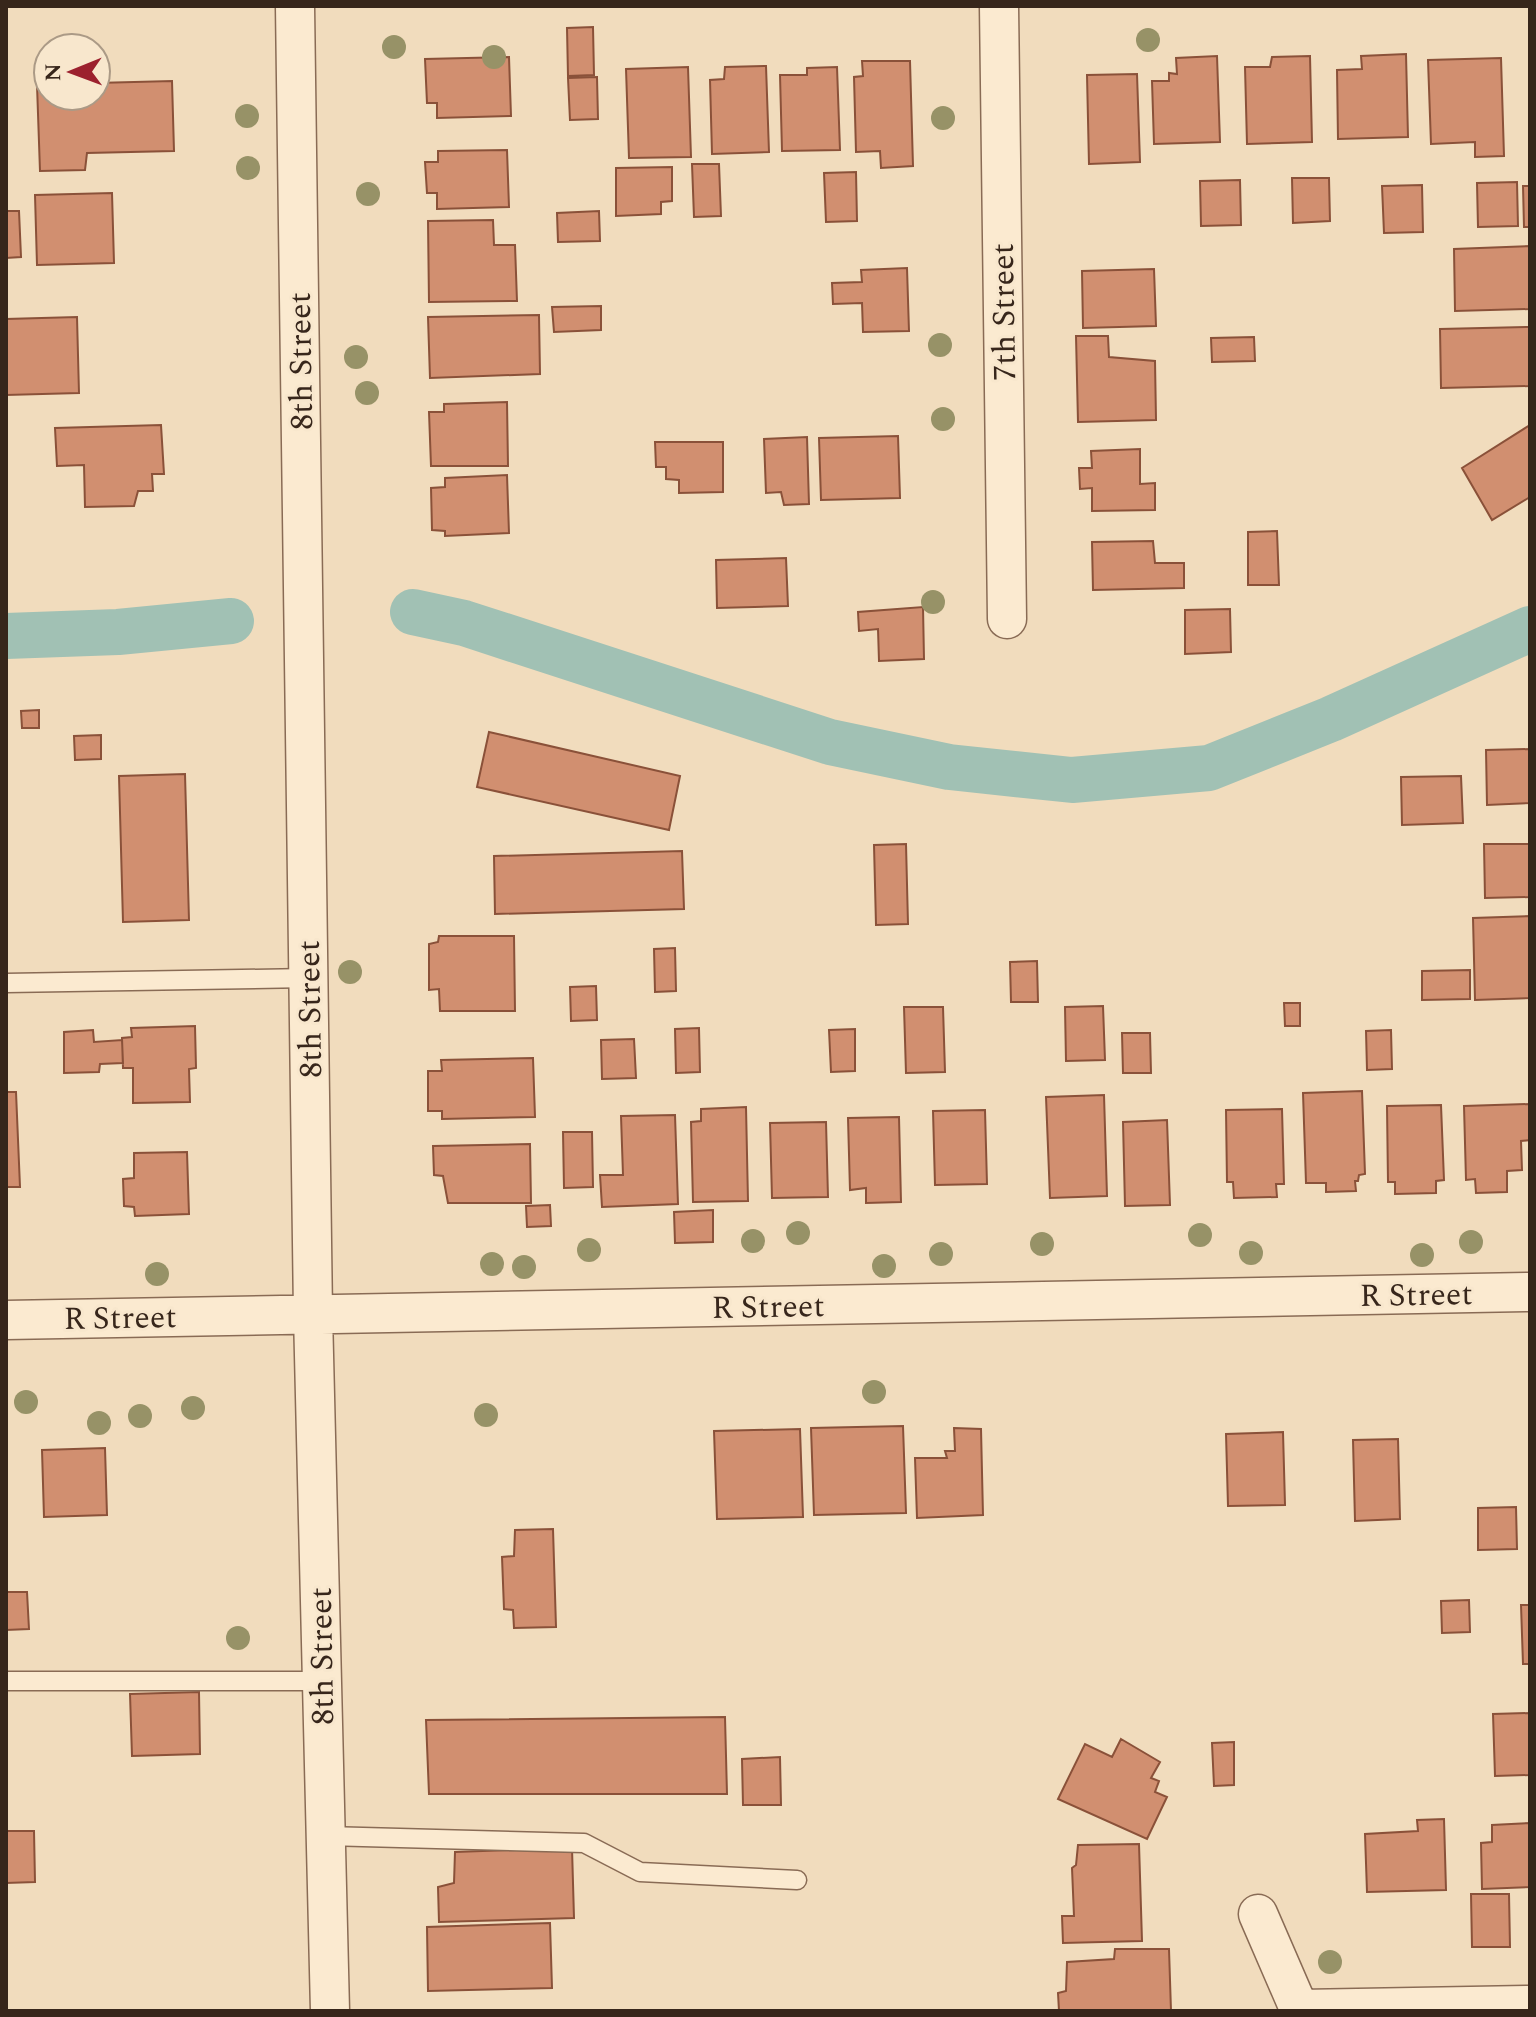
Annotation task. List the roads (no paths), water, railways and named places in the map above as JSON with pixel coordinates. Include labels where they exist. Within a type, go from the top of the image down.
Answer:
[{"type":"street","name":"8th Street","points":[[295,6],[313,1314],[330,2011]]},
{"type":"street","name":"7th Street","points":[[999,6],[1007,619]]},
{"type":"street","name":"R Street","points":[[6,1320],[1530,1292]]},
{"type":"street","points":[[1258,1914],[1301,2010],[1530,2005]]},
{"type":"lane","points":[[6,983],[309,978]]},
{"type":"lane","points":[[6,1681],[322,1681]]},
{"type":"lane","points":[[326,1836],[584,1843],[640,1872],[797,1880]]},
{"type":"waterway","points":[[413,612],[464,623],[830,742],[949,767],[1072,780],[1209,768],[1331,719],[1530,629]]},
{"type":"waterway","points":[[6,636],[118,632],[231,621]]}]
